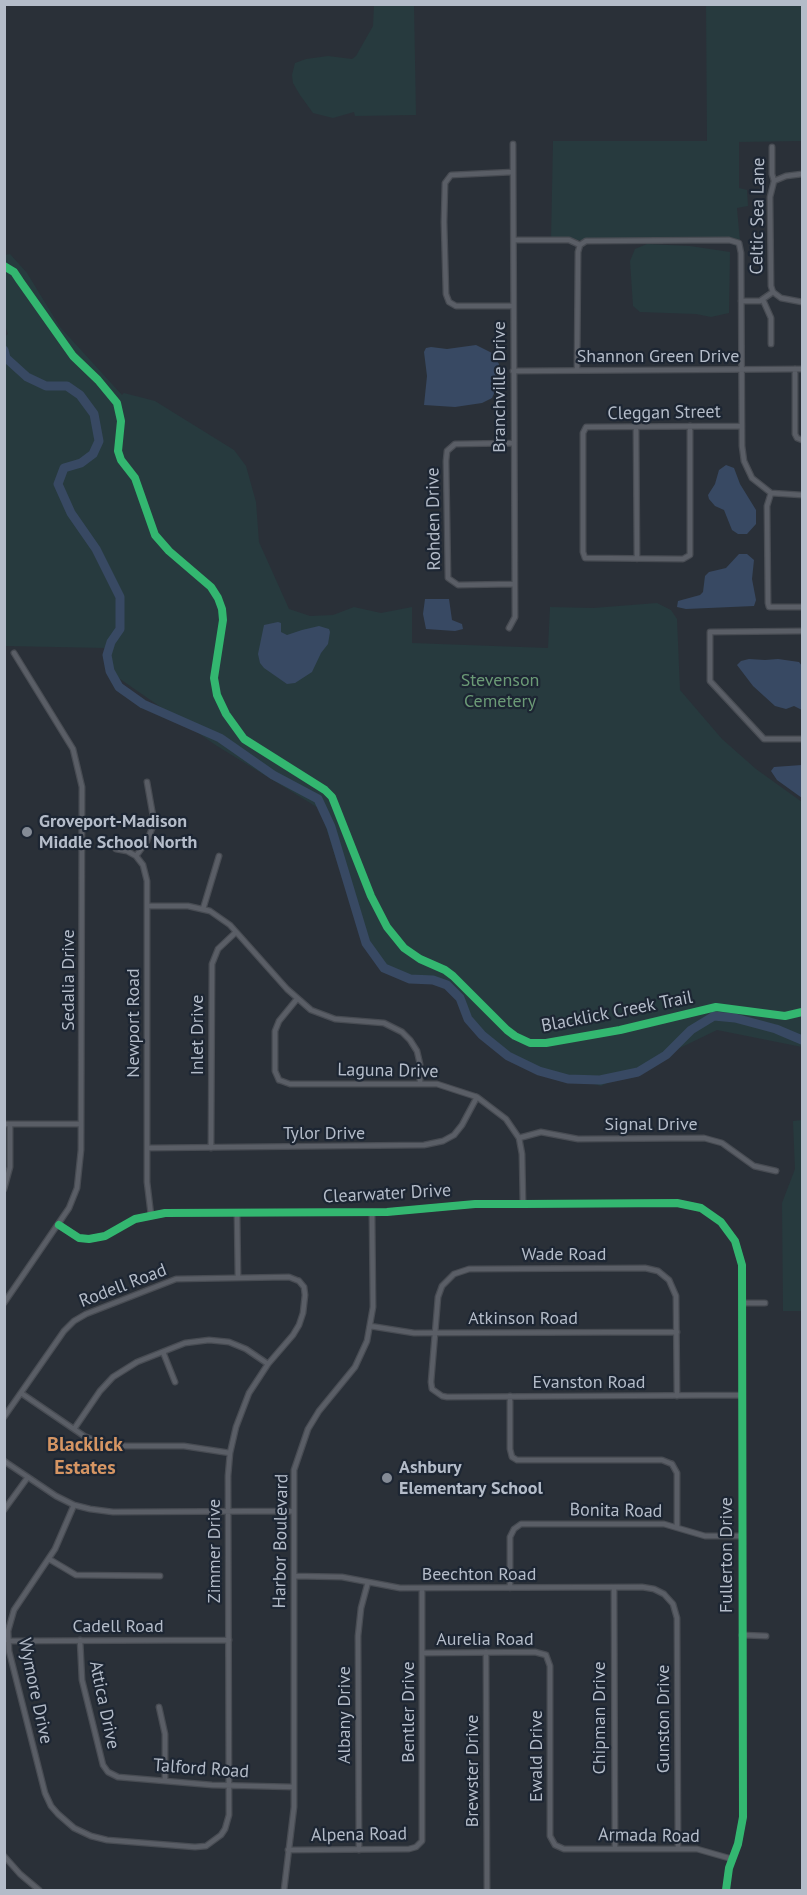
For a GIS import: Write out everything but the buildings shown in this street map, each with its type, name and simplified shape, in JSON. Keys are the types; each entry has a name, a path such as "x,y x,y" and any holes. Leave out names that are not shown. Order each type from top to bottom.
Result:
{"street":[{"name":"Branchville Drive","path":"509,628 515,617 513,144"},
{"name":"Celtic Sea Lane","path":"772,147 774,181 770,197 772,289"},
{"path":"513,172 457,173 447,178 444,222 446,297 451,304 456,306 513,306"},
{"path":"774,181 786,176 802,174"},
{"path":"514,240 569,240 580,245"},
{"path":"578,370 578,252 580,245 586,241 729,240 739,243 741,253 742,446 746,467 755,482 771,493 802,495"},
{"path":"741,301 763,300 772,289 784,300 802,302"},
{"path":"763,300 771,318 771,344"},
{"path":"795,369 795,434 802,440"},
{"name":"Shannon Green Drive","path":"513,371 802,369"},
{"path":"636,427 637,559 683,559 690,555 690,426"},
{"name":"Cleggan Street","path":"637,559 587,560 583,556 583,433 586,428 742,426"},
{"name":"Rohden Drive","path":"514,443 458,444 447,451 447,577 458,585 514,584"},
{"path":"771,493 767,506 769,607 802,607"},
{"path":"802,631 710,632 710,681 764,739 802,739"},
{"name":"Sedalia Drive","path":"4,1303 69,1208 77,1188 81,1167 82,787 74,749 54,715 41,700 14,653"},
{"path":"116,849 128,851 136,856 147,841 153,826 153,816 147,782"},
{"name":"Newport Road","path":"136,856 145,870 147,906 147,1148 148,1191 152,1215"},
{"path":"203,909 219,856"},
{"path":"147,906 188,906 203,909 223,919 297,999 311,1010 328,1017 375,1021 402,1032 417,1051 420,1083"},
{"name":"Inlet Drive","path":"211,1148 212,964 218,949 236,932"},
{"path":"274,1085 279,1080 275,1071 275,1031 279,1021 297,999"},
{"name":"Laguna Drive","path":"279,1080 290,1084 420,1083 446,1086 477,1097 506,1119 519,1138"},
{"name":"Tylor Drive","path":"147,1148 424,1145 443,1141 454,1135 477,1097"},
{"path":"4,1189 10,1167 7,1124 81,1124"},
{"name":"Signal Drive","path":"519,1138 530,1133 545,1132 578,1139 704,1138 722,1143 754,1166 776,1171"},
{"path":"519,1138 522,1154 522,1204"},
{"name":"Clearwater Drive","path":"59,1225 79,1238 90,1239 105,1236 135,1219 152,1215 372,1212 475,1204 677,1203 701,1208 721,1222"},
{"name":"Harbor Boulevard","path":"284,1890 294,1807 294,1470 308,1429 319,1411 355,1367 367,1341 373,1295 372,1212"},
{"path":"237,1213 238,1278"},
{"name":"Fullerton Drive","path":"721,1222 732,1235 740,1256 742,1303 743,1817 741,1834 727,1875 726,1890"},
{"name":"Wade Road","path":"435,1333 439,1292 450,1277 459,1271 469,1269 645,1268 662,1274 673,1287 677,1304 677,1332"},
{"path":"299,1281 303,1276"},
{"name":"Rodell Road","path":"4,1417 64,1331 80,1317 176,1279 289,1277 299,1281"},
{"name":"Zimmer Drive","path":"217,1840 228,1822 230,1453 242,1409 254,1386 268,1364 293,1335 301,1319 305,1294 299,1281"},
{"path":"742,1303 765,1303"},
{"name":"Atkinson Road","path":"370,1326 404,1332 435,1333 677,1332"},
{"path":"677,1332 677,1396"},
{"path":"430,1396 435,1393 431,1382 435,1333"},
{"path":"74,1429 100,1391 113,1377 128,1366 163,1352 197,1341 221,1341 246,1349 268,1364"},
{"path":"163,1352 175,1382"},
{"path":"21,1393 90,1439 112,1445 184,1446 230,1453"},
{"name":"Evanston Road","path":"435,1393 447,1397 742,1395"},
{"path":"510,1396 511,1459 662,1460 672,1464 677,1473 677,1526"},
{"path":"672,1464 677,1458"},
{"path":"4,1461 56,1496 74,1505 90,1509 113,1512 293,1511"},
{"path":"4,1510 27,1477"},
{"name":"Wymore Drive","path":"74,1505 63,1533 14,1610 9,1625 8,1641 41,1784 51,1806 65,1820 85,1834 108,1840 195,1847 207,1846 217,1840"},
{"name":"Bonita Road","path":"514,1529 521,1524 652,1523 677,1526 710,1537 742,1536"},
{"path":"508,1524 514,1529 510,1542 510,1588"},
{"path":"48,1559 76,1575 160,1576"},
{"name":"Beechton Road","path":"294,1576 342,1576 391,1588 648,1588 664,1594"},
{"name":"Albany Drive","path":"359,1850 358,1636 359,1617 368,1582"},
{"name":"Chipman Drive","path":"614,1588 615,1848"},
{"name":"Bentler Drive","path":"422,1589 423,1835"},
{"name":"Gunston Drive","path":"664,1594 673,1605 677,1618 678,1848"},
{"path":"742,1635 766,1636"},
{"name":"Attica Drive","path":"80,1640 81,1674 106,1774"},
{"name":"Cadell Road","path":"8,1641 228,1640"},
{"name":"Brewster Drive","path":"486,1652 487,1890"},
{"name":"Aurelia Road","path":"423,1653 535,1652 547,1654"},
{"name":"Ewald Drive","path":"547,1654 550,1666 550,1836 555,1845"},
{"path":"159,1707 165,1734 165,1781"},
{"name":"Talford Road","path":"106,1774 118,1777 229,1786 294,1787"},
{"name":"Alpena Road","path":"288,1850 409,1850 420,1848 423,1835"},
{"path":"549,1850 555,1845"},
{"name":"Armada Road","path":"555,1845 564,1849 678,1848 706,1850 732,1860"},
{"path":"4,1856 39,1890"}],"green space":[{"path":"374,5 414,5 416,115 355,116 354,112 333,118 313,113 293,83 295,63 328,56 352,59 373,26"},
{"path":"706,5 802,5 802,141 739,142 739,188 747,190 748,206 737,208 741,253 732,241 551,240 553,141 707,141"},
{"path":"647,244 690,246 730,252 729,313 711,317 696,314 640,312 633,306 630,261 635,249"},
{"name":"Stevenson Cemetery","path":"10,254 27,273 60,327 122,395 124,393 155,401 234,450 246,466 256,502 259,542 289,609 310,616 333,615 354,607 381,613 412,607 412,643 548,648 550,607 593,608 657,603 671,610 677,619 680,690 722,739 756,769 802,802 802,1047 717,1030 601,1086 526,1065 472,1026 447,985 384,968 360,933 320,809 217,746 107,670 106,648 5,646 4,337 8,334 4,322 5,255"},
{"path":"802,1120 802,1311 783,1311 782,1203 795,1169 793,1121"}],"water":[{"path":"476,345 492,353 499,364 498,385 492,398 482,403 455,407 424,405 427,376 424,352 426,348 447,349"},
{"path":"726,465 734,468 740,484 756,510 756,524 747,534 738,534 732,530 724,510 715,506 709,499 708,495 715,484 719,470"},
{"path":"739,554 747,554 754,560 752,579 756,600 754,606 686,609 677,607 678,601 700,595 703,592 705,576 709,572 726,568"},
{"path":"425,599 449,599 452,620 462,624 463,629 455,631 426,629 423,614"},
{"path":"281,623 281,632 287,635 319,626 329,629 330,632 328,644 312,672 295,683 287,684 260,663 258,654 264,625"},
{"path":"749,659 799,662 802,666 802,710 794,706 786,709 775,706 753,686 737,665"},
{"path":"802,765 802,798 777,780 771,771 774,767"}],"waterway":[{"path":"4,350 6,358 27,377 46,386 67,386 80,395 94,414 99,441 93,454 81,463 64,468 58,484 71,513 96,549 120,597 120,629 111,642 107,655 110,671 119,687 143,704 220,738 273,775 318,799 331,827 366,943 384,968 410,979 433,980 447,985 460,998 468,1019 482,1035 508,1056 539,1071 568,1079 600,1080 638,1072 666,1055 691,1030 714,1016 735,1018 776,1029 802,1040"}],"cycle path":[{"name":"Blacklick Creek Trail","path":"4,266 14,272 73,356 98,380 117,403 121,421 118,451 121,460 135,478 155,535 169,551 211,587 218,598 223,620 214,678 217,695 226,714 244,739 325,790 332,797 371,896 387,927 404,948 453,976 507,1030 530,1043 546,1043 620,1030 716,1007 785,1016 802,1012"},
{"path":"59,1225 79,1238 89,1239 105,1236 135,1219 165,1213 387,1212 475,1204 677,1203 701,1208 721,1222 735,1241 742,1265 743,1817 738,1844 729,1868 726,1890"}],"place":[{"name":"Groveport-Madison Middle School North","path":"27,832"},
{"name":"Ashbury Elementary School","path":"387,1478"}],"district":[{"name":"Blacklick Estates","path":"85,1456"}]}
